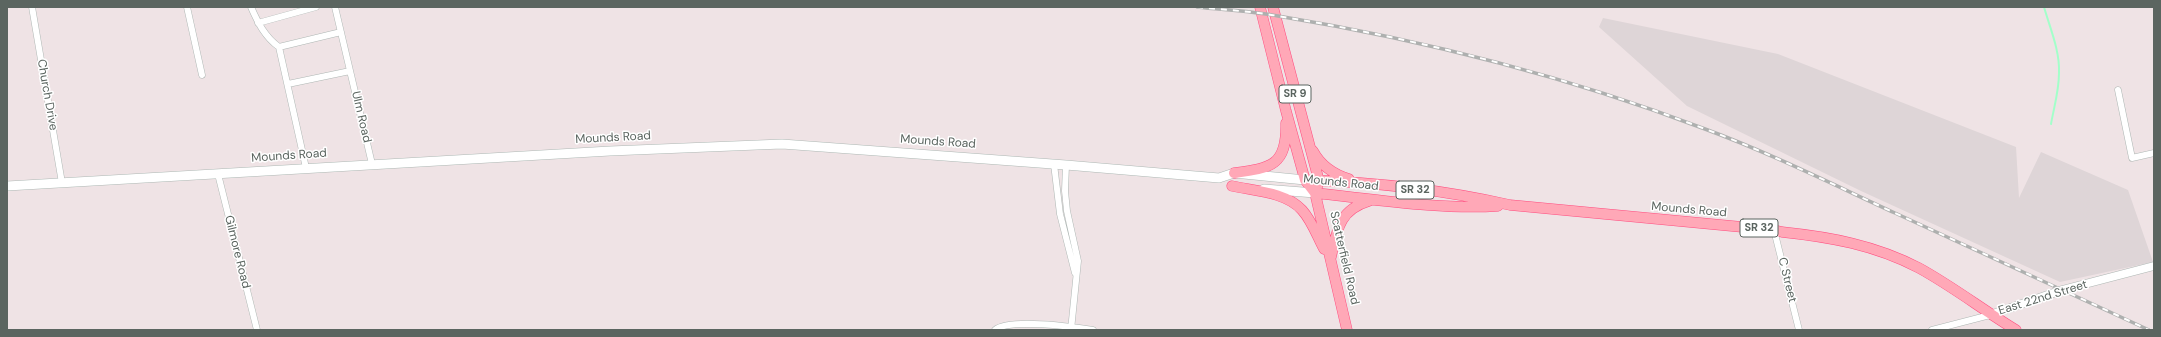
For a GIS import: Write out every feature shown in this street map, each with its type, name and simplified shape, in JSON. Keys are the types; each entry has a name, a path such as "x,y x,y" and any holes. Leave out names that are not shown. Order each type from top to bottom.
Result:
{"main road":[{"name":"Scatterfield Road","path":"1260,7 1305,180 1315,193 1347,330"},
{"name":"SR 9","path":"1273,7 1305,136 1319,181"},
{"path":"1234,173 1264,168 1279,160 1285,145 1286,111"},
{"path":"1305,136 1315,155 1330,171 1340,176 1375,186"},
{"name":"Mounds Road","path":"7,186 372,164 782,144 1219,178 1234,173 1375,186 1480,199 1510,205 1774,230 1832,238 1882,252 1919,269 1990,314"},
{"name":"Mounds Road","path":"1219,178 1232,186 1479,207 1510,205"},
{"path":"1315,193 1319,181"},
{"path":"1232,186 1284,197 1296,204 1305,214 1330,259"},
{"name":"SR 32","path":"1330,259 1336,235 1345,215 1356,205 1374,199"},
{"name":"SR 32","path":"1990,314 2016,330"}],"street":[{"name":"Church Drive","path":"32,7 62,183"},
{"path":"187,7 202,75"},
{"path":"251,7 258,22 270,40 279,47 306,168"},
{"path":"258,22 316,7"},
{"name":"Ulm Road","path":"335,7 372,164"},
{"path":"279,47 341,32"},
{"path":"288,84 350,71"},
{"path":"2118,90 2132,158 2154,152"},
{"path":"1054,164 1060,214 1076,277"},
{"path":"1066,165 1065,191 1067,211 1078,261 1070,329"},
{"name":"Gilmore Road","path":"218,174 257,330"},
{"name":"C Street","path":"1774,230 1799,330"},
{"name":"East 22nd Street","path":"1932,330 1990,314 2013,305 2062,290 2154,266"},
{"path":"995,330 1007,324 1094,330"}],"shaded area":[{"path":"1603,18 1778,54 2016,147 2019,198 2041,152 2128,190 2153,262 2060,282 1861,191 1687,106 1599,27"}],"waterway":[{"path":"2044,7 2054,40 2059,65 2059,80 2051,124"}],"railway":[{"path":"1197,7 1278,16 1387,36 1441,48 1547,76 1600,92 1729,138 1777,158 2149,330"}]}
